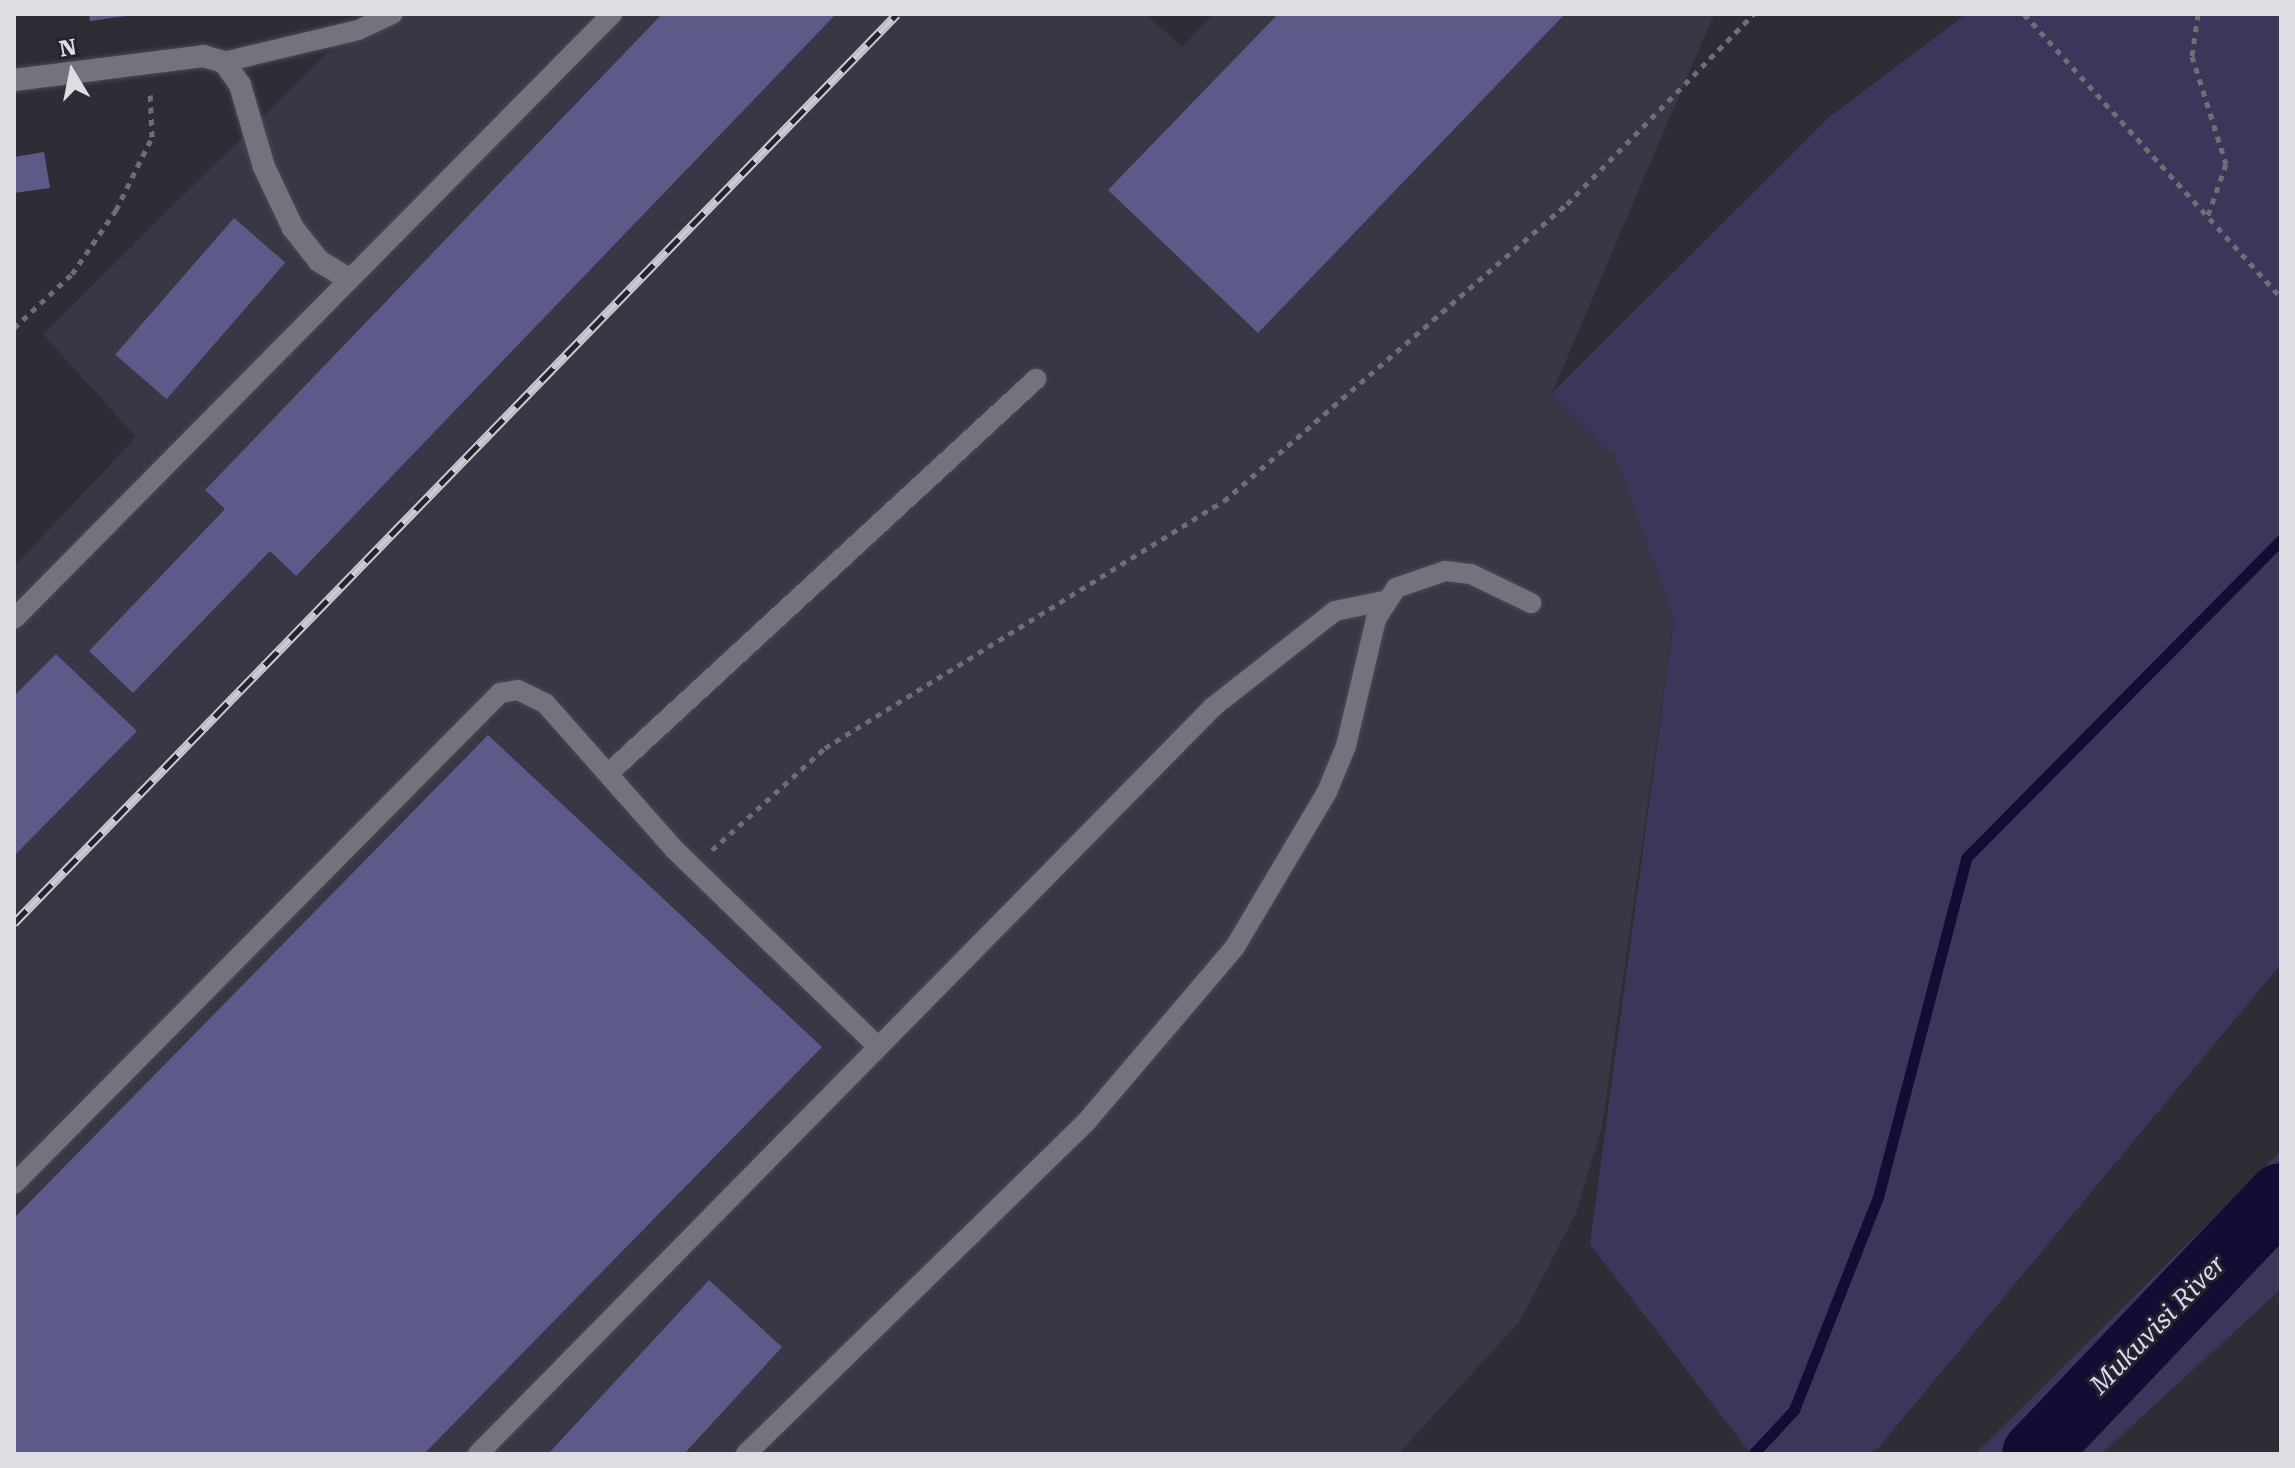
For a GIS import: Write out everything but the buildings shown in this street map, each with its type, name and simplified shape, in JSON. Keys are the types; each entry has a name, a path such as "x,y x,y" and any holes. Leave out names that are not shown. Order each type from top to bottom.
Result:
{"street":[{"path":"14,80 203,56 224,62 240,85 264,167 298,237 347,278"}],"lane":[{"path":"224,62 358,30 392,14"},
{"path":"14,619 347,278 612,14"},
{"path":"610,772 1036,379"},
{"path":"746,1454 1087,1121 1235,947 1327,792 1384,601 1396,588 1445,571 1471,574 1531,603"},
{"path":"478,1454 876,1045 1213,707 1292,639 1335,611 1384,601"},
{"path":"14,1184 500,693 518,690 545,703 693,867 876,1045"}],"path":[{"path":"693,867 825,748 1224,501 1567,204 1754,14"},
{"path":"2024,14 2281,297"},
{"path":"2198,14 2192,56 2226,164 2207,218"},
{"path":"14,328 72,274 122,198 152,137 149,61"}],"shaded area":[{"path":"367,14 1145,14 1182,47 1214,14 1714,14 1552,393 1615,455 1674,619 1602,1127 1575,1215 1520,1321 1398,1454 14,1454 14,567 136,437 43,334"},
{"path":"1966,14 2281,14 2281,964 1879,1447 1869,1454 1751,1454 1590,1244 1674,619 1615,455 1552,393 1828,118"},
{"path":"2281,1151 2281,1289 2101,1454 1975,1454"}],"waterway":[{"path":"1753,1454 1794,1410 1878,1197 1966,858 2281,540"},
{"name":"Mukuvisi River","path":"2035,1454 2281,1196"}],"railway":[{"path":"14,923 897,14"}]}
